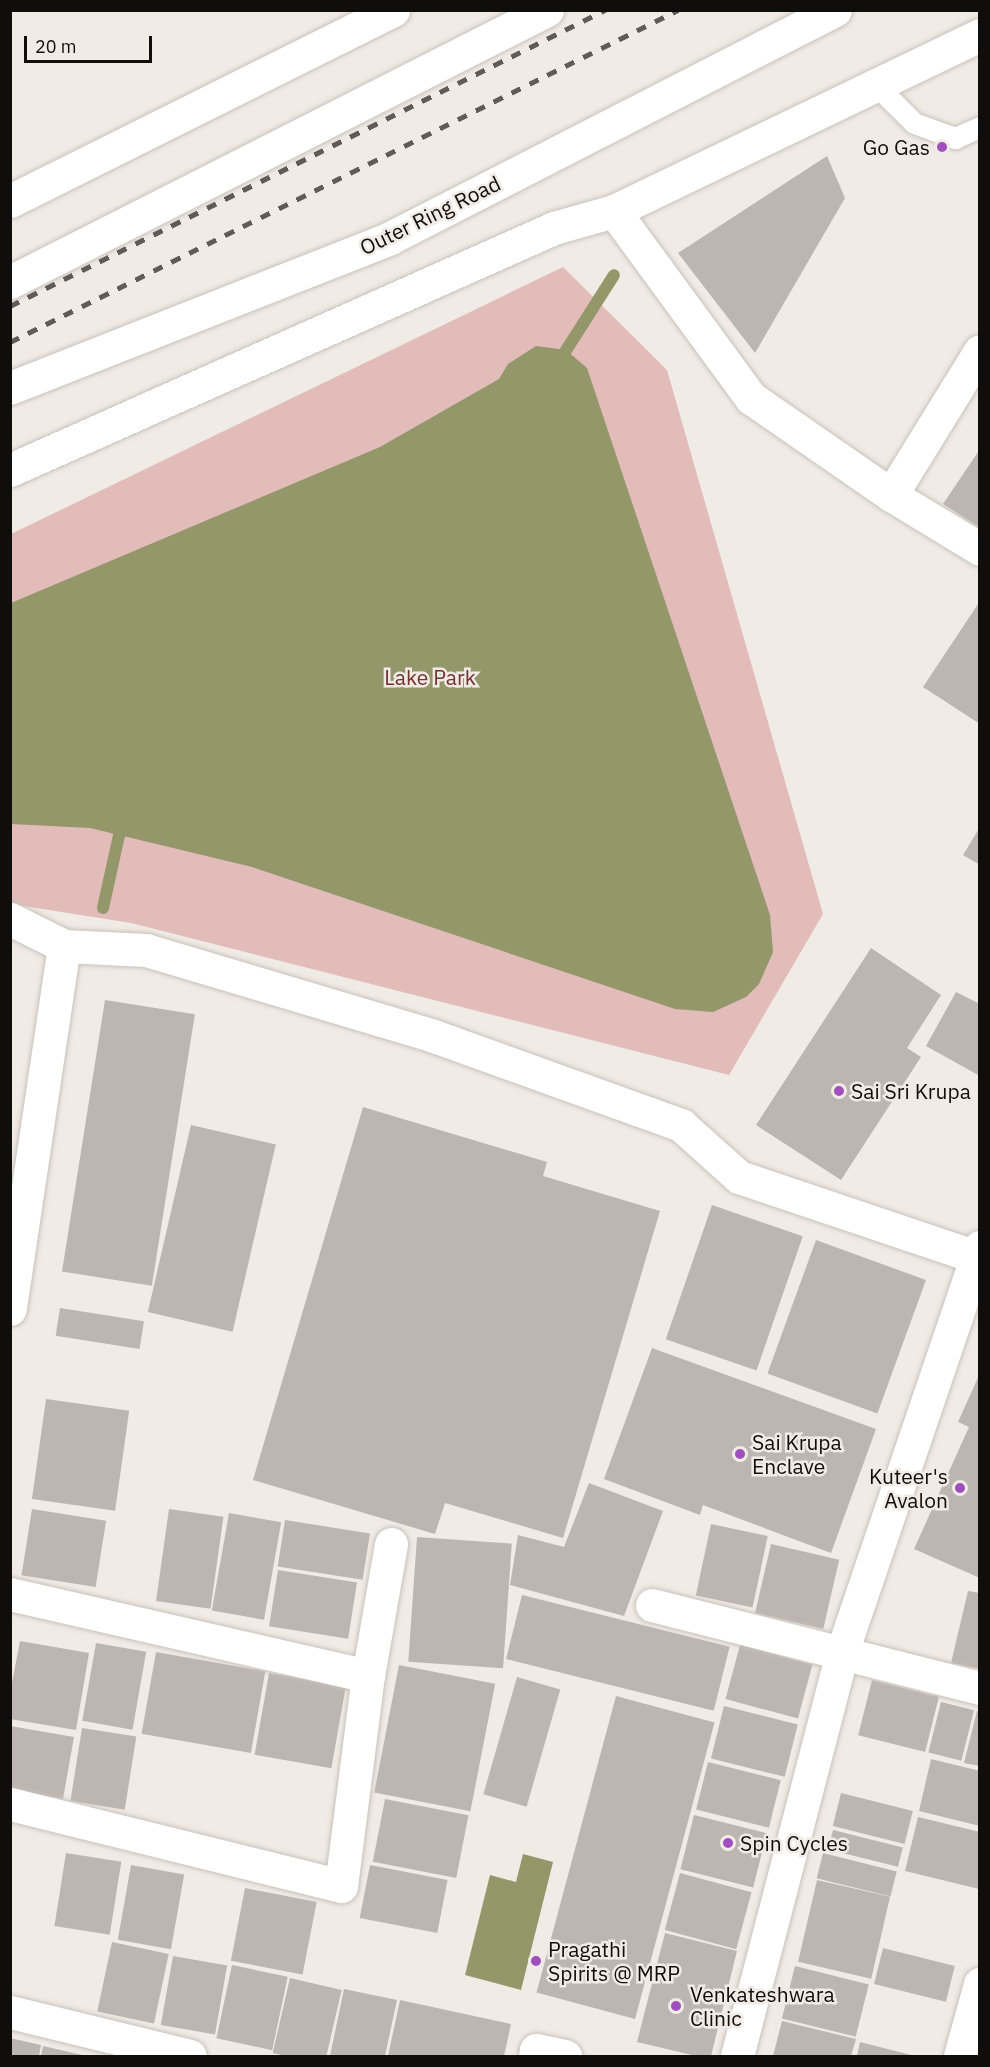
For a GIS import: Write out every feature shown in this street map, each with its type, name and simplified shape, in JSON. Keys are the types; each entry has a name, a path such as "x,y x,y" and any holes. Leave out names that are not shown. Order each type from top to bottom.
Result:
{"main road":[{"path":"10,201 393,10"},
{"path":"10,282 547,10"},
{"name":"Outer Ring Road","path":"10,387 390,238 835,10"},
{"path":"10,470 554,228 614,211 980,35"},
{"path":"614,211 751,398 891,495 980,549"},
{"path":"891,495 980,351"},
{"path":"10,919 64,946 146,950 434,1036 663,1116 681,1125 739,1177 978,1254 842,1652 737,2056"},
{"path":"10,1309 14,1263 64,946"},
{"path":"10,1804 341,1886 368,1676 391,1544"},
{"path":"10,1594 368,1676"},
{"path":"652,1605 980,1688"},
{"path":"960,2056 980,1984"},
{"path":"10,2012 190,2056"},
{"path":"535,2056 536,2050 565,2056"}],"lane":[{"path":"876,85 914,123 955,138 980,127"}],"green space":[{"name":"Lake Park","path":"563,267 667,370 823,914 729,1075 131,923 11,904 11,534"}],"shaded area":[{"name":"Lake Park","path":"536,346 566,350 587,368 770,915 773,952 759,984 746,997 713,1012 675,1009 252,867 90,828 11,824 11,603 380,447 499,379 508,364"},
{"path":"523,1854 553,1862 521,1990 465,1975 490,1875 516,1882"}],"building":[{"path":"827,156 845,198 755,353 678,253"},
{"path":"980,449 980,528 943,504"},
{"path":"980,601 980,724 923,687"},
{"path":"980,827 980,865 963,855"},
{"name":"Sai Sri Krupa","path":"871,948 941,995 907,1048 921,1057 841,1180 756,1125"},
{"path":"956,992 980,1004 980,1076 926,1046"},
{"path":"105,1000 195,1014 152,1286 62,1272"},
{"path":"363,1107 547,1162 543,1176 660,1211 563,1538 445,1503 435,1534 253,1480"},
{"path":"191,1125 276,1145 233,1332 148,1312"},
{"path":"712,1205 803,1236 757,1371 666,1339"},
{"path":"816,1240 926,1280 877,1413 767,1373"},
{"path":"60,1308 144,1321 140,1349 56,1336"},
{"name":"Sai Krupa Enclave","path":"652,1348 876,1429 831,1553 703,1505 700,1515 604,1479"},
{"name":"Kuteer's Avalon","path":"980,1373 980,1578 914,1549 969,1427 958,1422"},
{"path":"46,1399 129,1411 115,1511 32,1499"},
{"path":"589,1483 663,1511 624,1616 510,1585 518,1535 564,1547"},
{"path":"32,1509 106,1521 96,1587 22,1575"},
{"path":"169,1509 223,1517 211,1609 156,1601"},
{"path":"229,1513 281,1522 264,1620 212,1610"},
{"path":"285,1520 370,1533 363,1580 278,1566"},
{"path":"711,1524 768,1536 753,1607 696,1595"},
{"path":"417,1537 512,1544 503,1668 408,1662"},
{"path":"771,1544 839,1560 823,1629 755,1613"},
{"path":"278,1570 357,1583 348,1639 269,1626"},
{"path":"968,1591 980,1593 980,1669 951,1663"},
{"path":"522,1595 730,1647 714,1711 506,1659"},
{"path":"20,1641 89,1653 76,1730 10,1719 10,1693"},
{"path":"96,1643 146,1652 133,1730 82,1721"},
{"path":"740,1645 812,1664 798,1719 726,1699"},
{"path":"156,1652 265,1671 251,1753 142,1734"},
{"path":"399,1665 495,1684 470,1811 374,1793"},
{"path":"269,1673 346,1687 331,1768 255,1755"},
{"path":"517,1677 560,1689 527,1807 483,1794"},
{"path":"872,1680 939,1697 925,1752 858,1735"},
{"path":"616,1696 715,1722 635,2019 537,1993"},
{"path":"941,1702 974,1710 961,1761 928,1752"},
{"path":"724,1706 798,1724 785,1777 711,1758"},
{"path":"977,1711 980,1711 980,1766 964,1763"},
{"path":"10,1726 74,1737 63,1799 10,1789"},
{"path":"82,1728 136,1737 125,1810 70,1801"},
{"path":"931,1759 980,1771 980,1826 919,1811"},
{"path":"708,1762 781,1780 769,1828 696,1810"},
{"path":"841,1793 913,1811 905,1844 833,1826"},
{"path":"385,1799 468,1815 456,1878 373,1862"},
{"path":"694,1815 767,1833 753,1887 680,1869"},
{"path":"918,1817 980,1832 979,1889 905,1871"},
{"path":"833,1830 903,1847 898,1867 828,1849"},
{"path":"66,1853 121,1862 110,1935 54,1926"},
{"path":"823,1853 897,1871 890,1897 817,1878"},
{"path":"131,1865 184,1874 171,1949 118,1940"},
{"path":"370,1865 448,1880 437,1933 360,1918"},
{"path":"680,1873 751,1892 736,1949 665,1930"},
{"path":"817,1880 890,1897 871,1979 798,1962"},
{"path":"245,1888 317,1902 303,1975 231,1961"},
{"path":"665,1933 737,1951 711,2056 696,2056 637,2042"},
{"path":"112,1942 169,1954 154,2024 97,2011"},
{"path":"883,1948 955,1966 946,2002 874,1984"},
{"path":"173,1956 227,1966 215,2034 161,2025"},
{"path":"232,1965 288,1977 272,2050 216,2038"},
{"path":"795,1966 869,1984 856,2037 782,2018"},
{"path":"290,1978 342,1990 326,2056 286,2056 273,2053"},
{"path":"344,1989 397,2000 385,2056 330,2056"},
{"path":"400,2000 511,2024 504,2056 388,2056"},
{"path":"782,2021 856,2039 851,2056 773,2056"},
{"path":"10,2038 41,2045 39,2056 10,2056"},
{"path":"860,2042 915,2056 857,2056"},
{"path":"43,2046 87,2056 41,2056"}],"waterway":[{"path":"558,363 614,275"},
{"path":"103,908 119,835 130,823"}],"railway":[{"path":"10,306 605,10"},
{"path":"10,342 678,10"}],"place":[{"name":"Go Gas","path":"942,147"},
{"name":"Sai Sri Krupa","path":"839,1091"},
{"name":"Sai Krupa Enclave","path":"740,1454"},
{"name":"Kuteer's Avalon","path":"960,1488"},
{"name":"Spin Cycles","path":"728,1843"},
{"name":"Pragathi Spirits @ MRP","path":"536,1961"},
{"name":"Venkateshwara Clinic","path":"676,2006"}]}
